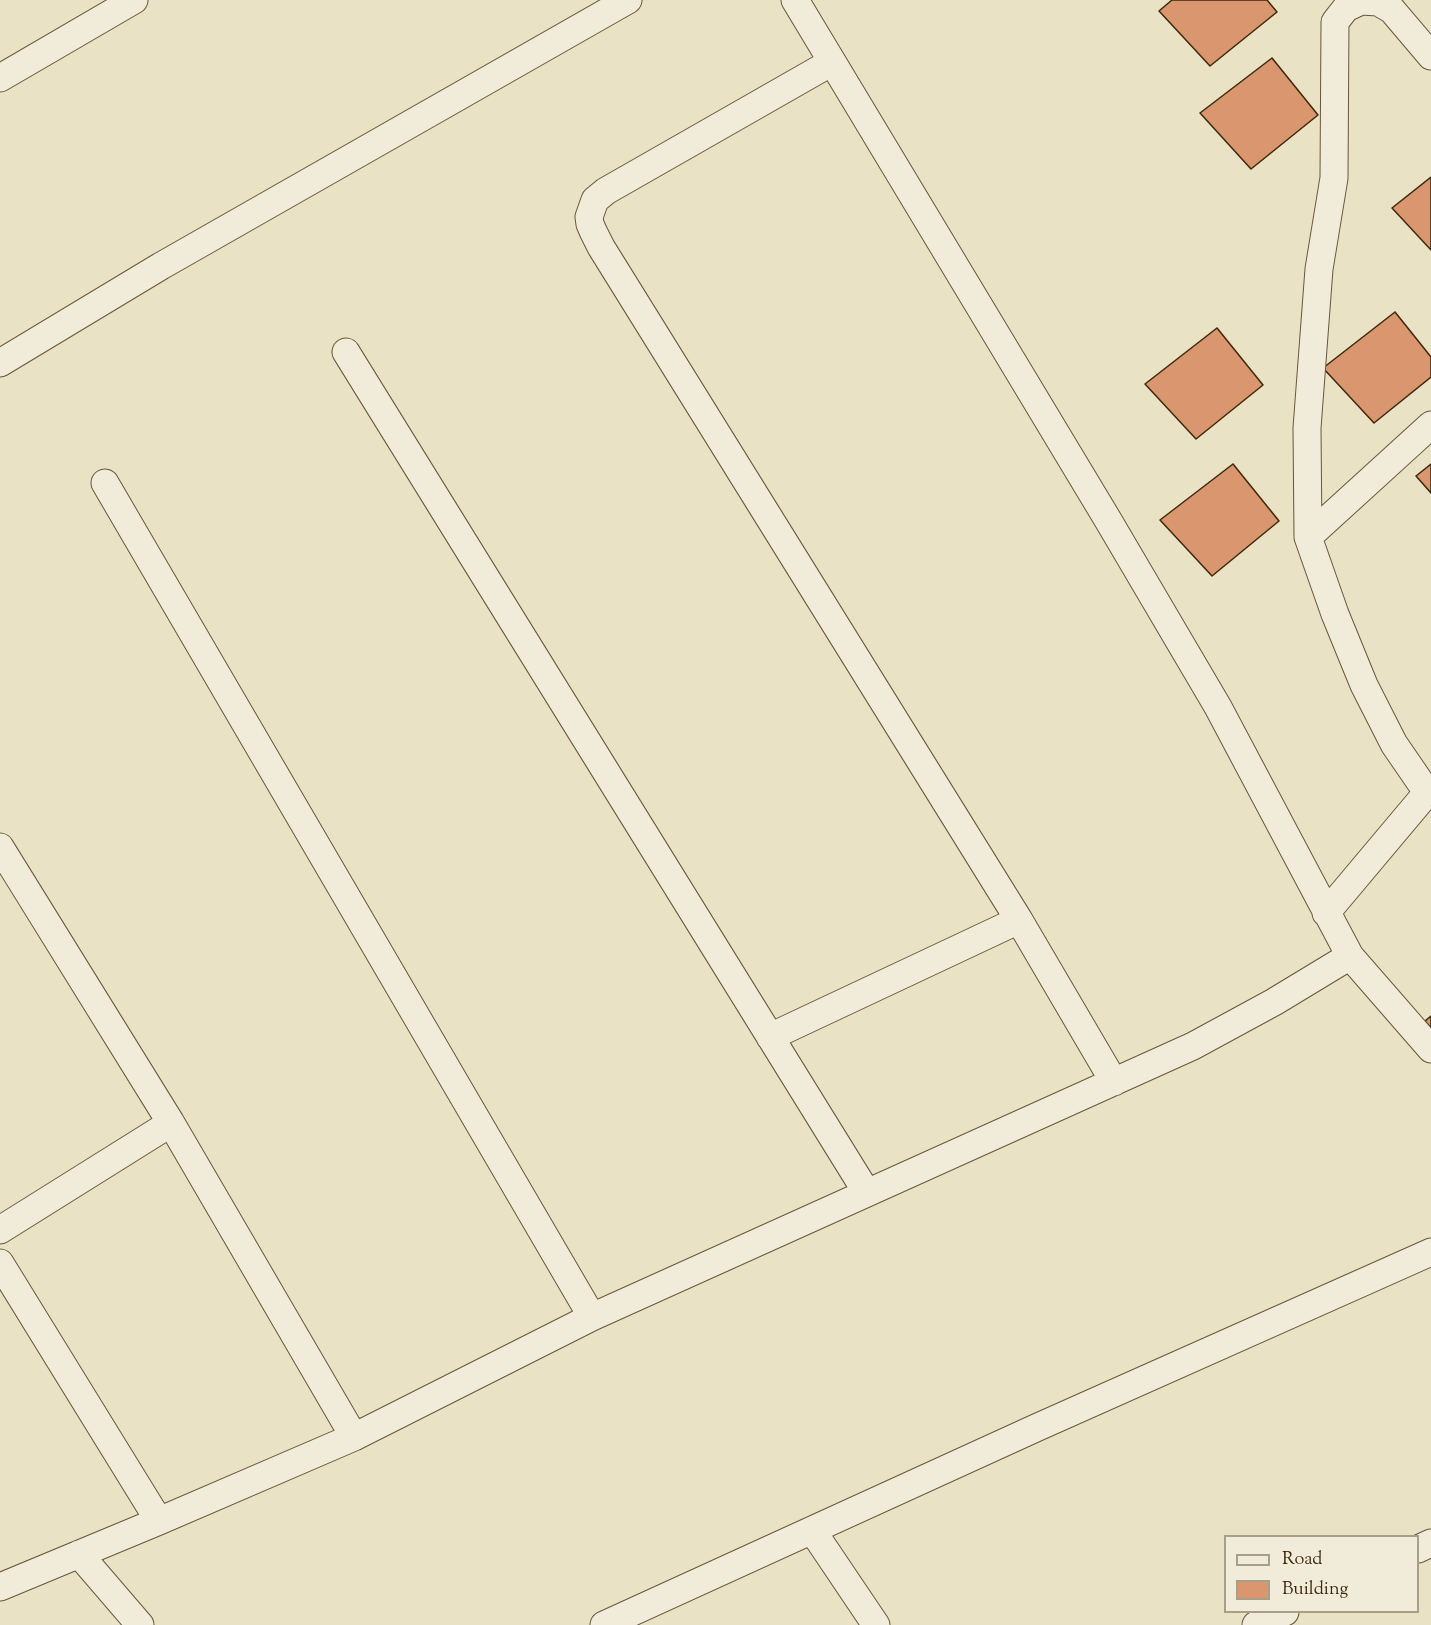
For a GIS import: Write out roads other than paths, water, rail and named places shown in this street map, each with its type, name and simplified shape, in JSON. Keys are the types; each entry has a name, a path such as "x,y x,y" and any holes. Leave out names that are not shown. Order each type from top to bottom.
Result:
{"street":[{"path":"0,78 134,0"},
{"path":"0,363 160,266 628,0"},
{"path":"795,0 1218,707 1350,956 1431,1049"},
{"path":"1326,913 1429,790 1394,744 1364,685 1335,614 1308,537 1307,428 1319,269 1334,178 1335,22 1346,8 1361,1 1378,2 1392,10 1431,56"},
{"path":"832,62 606,191 594,200 589,217 590,224 601,247 1019,920 1114,1082"},
{"path":"346,352 867,1193"},
{"path":"1308,537 1431,425"},
{"path":"105,483 592,1317"},
{"path":"0,847 171,1123 354,1437"},
{"path":"770,1037 1019,920"},
{"path":"0,1587 354,1437 592,1317 1193,1046 1274,1002 1350,956"},
{"path":"0,1230 171,1123"},
{"path":"604,1625 1038,1427 1431,1252"},
{"path":"0,1263 159,1521"},
{"path":"812,1530 876,1625"},
{"path":"79,1554 140,1625"},
{"path":"1256,1625 1281,1613"}]}
